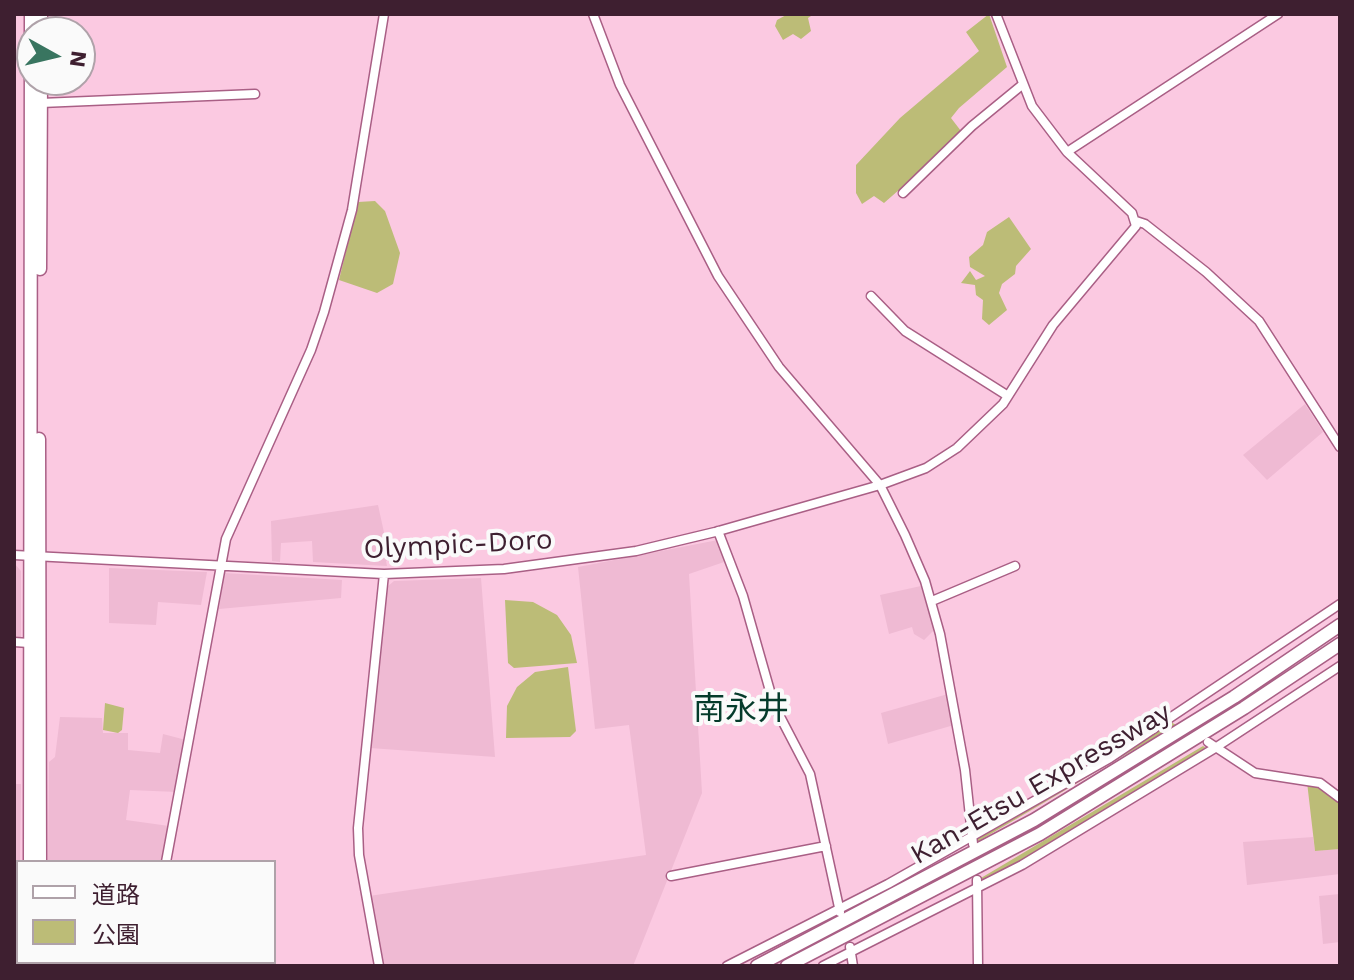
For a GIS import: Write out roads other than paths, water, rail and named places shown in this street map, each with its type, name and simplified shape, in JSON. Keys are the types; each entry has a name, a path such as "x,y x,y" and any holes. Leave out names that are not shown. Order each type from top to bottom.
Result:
{"highway":[{"path":"31,14 40,860"},
{"path":"30,860 29,643 35,556 41,96"},
{"name":"Kan-Etsu Expressway","path":"757,966 1034,820 1222,706 1340,625"},
{"name":"Kan-Etsu Expressway","path":"787,966 1040,834 1244,708 1340,644"}],"street":[{"path":"166,860 226,539 311,350 340,259 352,210 384,14"},
{"path":"593,14 620,85 718,276 779,367 880,485 916,559 932,601 959,731 972,840"},
{"path":"996,14 1022,85 1038,114 1067,152 1132,213 1136,221 1145,224 1206,272 1259,321 1340,447"},
{"path":"1067,152 1278,14"},
{"path":"903,193 972,126 1022,85"},
{"path":"41,103 255,94"},
{"name":"Olympic-Doro","path":"14,555 384,574 476,571 573,561 718,531 880,485 942,459 974,434 1008,396 1043,338 1134,231 1136,221"},
{"path":"871,296 905,331 1008,396"},
{"path":"718,531 743,596 774,705 810,774 840,910"},
{"path":"932,601 1015,566"},
{"path":"379,966 360,864 358,828 384,574"},
{"path":"727,966 972,840 1176,718 1340,604"},
{"path":"14,642 29,643"},
{"path":"823,966 978,884 1022,865 1340,666"},
{"path":"1212,745 1255,773 1320,783 1340,798"},
{"path":"671,876 826,846"},
{"path":"978,884 978,966"},
{"path":"851,950 853,966"}],"district":[{"name":"南永井","path":"741,710"}]}
